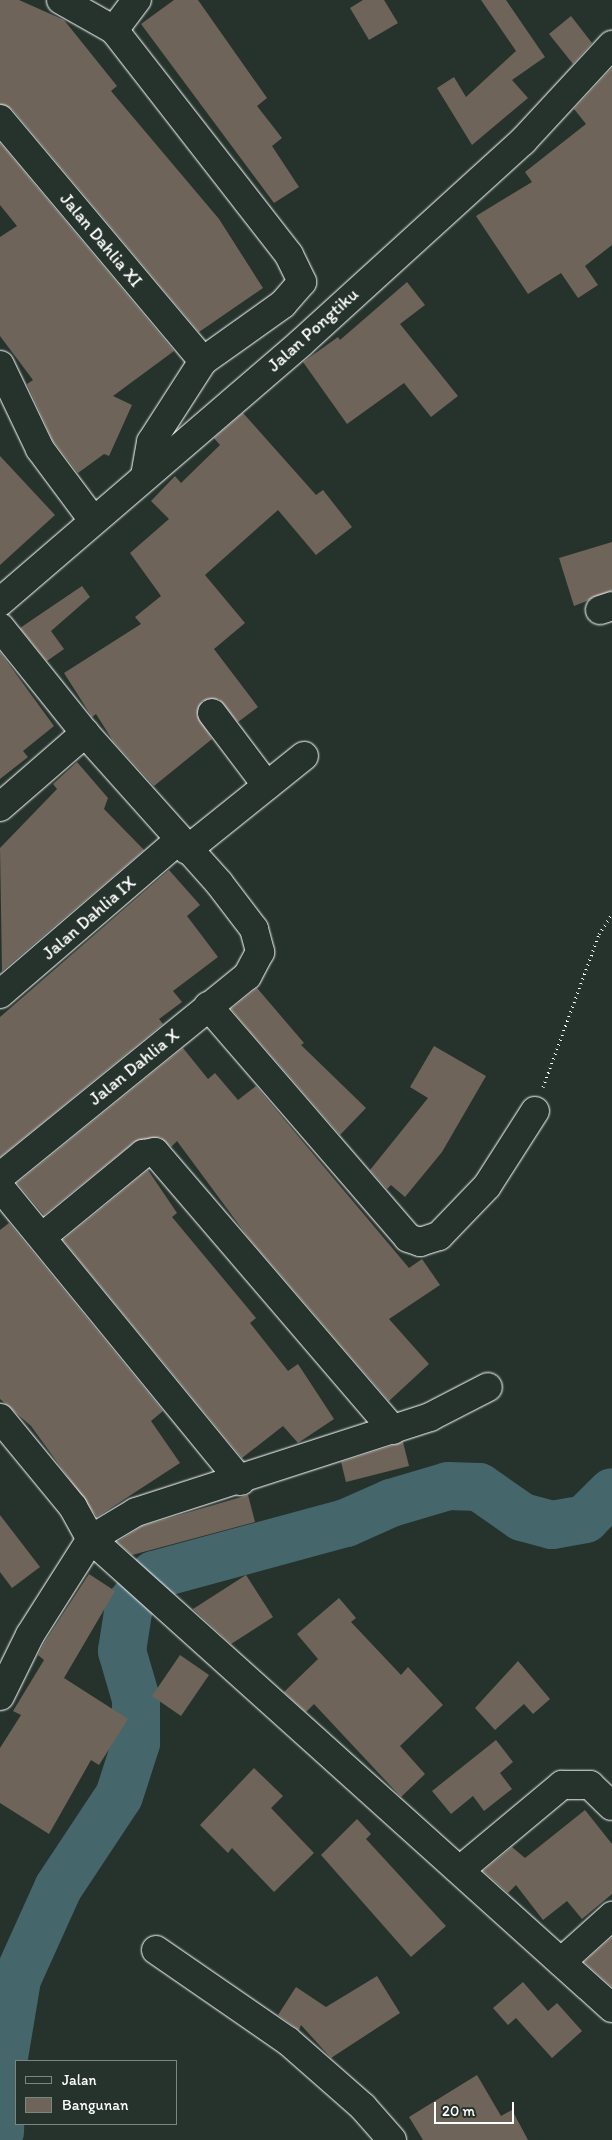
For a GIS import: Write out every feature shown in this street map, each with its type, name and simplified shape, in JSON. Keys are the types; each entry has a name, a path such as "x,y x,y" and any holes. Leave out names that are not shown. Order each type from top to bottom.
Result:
{"street":[{"path":"61,0 114,30 289,254 302,282 283,304 203,361 151,442 145,475"},
{"path":"114,30 138,0"},
{"name":"Jalan Pongtiku","path":"0,602 145,475 301,343 523,141 612,45"},
{"name":"Jalan Dahlia XI","path":"0,119 203,361"},
{"path":"0,365 40,449 93,520"},
{"path":"0,627 85,733 183,846"},
{"path":"212,713 268,786"},
{"path":"0,807 85,733"},
{"name":"Jalan Dahlia IX","path":"0,994 183,846 268,786 304,756"},
{"name":"Jalan Dahlia X","path":"0,1177 247,976 260,952 254,929 183,846"},
{"path":"208,1006 408,1238 420,1242 439,1236 487,1186 535,1111"},
{"path":"42,1237 143,1154 156,1152 393,1430"},
{"path":"0,1187 241,1481"},
{"path":"0,1696 30,1635 91,1539 136,1512 241,1481 393,1430 488,1387"},
{"path":"0,1418 73,1507 91,1539 136,1576 175,1616 612,2008"},
{"path":"460,1870 562,1785 590,1785 612,1806"},
{"path":"561,1962 612,1916"},
{"path":"156,1950 288,2041 363,2107 392,2140"}],"path":[{"path":"535,1111 599,934 612,914"}],"building":[{"path":"0,0 19,0 64,20 117,86 111,91 219,219 263,288 199,332 12,109 0,104"},
{"path":"174,0 198,0 267,98 257,106 282,138 272,146 299,187 274,203 141,24"},
{"path":"363,0 384,0 398,23 369,40 350,8"},
{"path":"481,0 506,0 545,57 512,80 528,98 472,145 437,88 454,77 466,97 516,51"},
{"path":"571,16 592,43 573,64 549,34"},
{"path":"612,68 612,245 585,266 598,285 578,298 561,273 528,294 476,216 532,182 525,172 586,124 574,109"},
{"path":"0,143 174,351 113,396 132,405 109,456 104,454 78,473 53,441 27,384 33,380 0,336 0,237 17,226 0,205"},
{"path":"407,282 425,305 400,324 458,396 431,417 404,383 347,424 303,362 338,337 340,340"},
{"path":"243,413 316,495 323,490 352,527 316,555 278,510 205,575 245,623 214,649 258,707 238,722 219,699 202,701 197,715 212,739 154,786 113,741 96,714 92,717 64,673 141,624 135,617 161,596 130,553 169,519 151,501 175,476 181,483 220,445 214,438"},
{"path":"0,456 55,515 0,565"},
{"path":"612,542 612,591 574,606 559,558"},
{"path":"82,586 90,597 51,631 64,649 47,661 20,628"},
{"path":"0,652 54,726 23,751 28,757 0,779"},
{"path":"77,762 108,798 104,809 144,850 2,971 0,848 57,789 53,784"},
{"path":"169,870 200,905 187,916 218,957 173,991 182,1002 159,1019 163,1024 0,1157 0,1017"},
{"path":"257,988 304,1043 301,1045 366,1108 340,1135 231,1009"},
{"path":"434,1046 486,1076 442,1152 405,1197 391,1185 387,1189 370,1170 428,1098 410,1087"},
{"path":"183,1048 208,1079 215,1073 238,1100 256,1086 409,1268 422,1259 440,1285 389,1319 429,1364 389,1401 248,1237 177,1141 171,1147 160,1137 134,1142 44,1215 17,1183"},
{"path":"148,1170 177,1213 172,1217 256,1318 250,1323 288,1371 298,1364 334,1419 298,1443 283,1426 242,1458 63,1240"},
{"path":"9,1223 163,1411 151,1421 180,1463 97,1517 31,1426 0,1399 0,1230"},
{"path":"403,1442 409,1466 346,1482 341,1462"},
{"path":"248,1495 255,1522 132,1555 117,1542 142,1526"},
{"path":"0,1515 40,1567 12,1588 0,1572"},
{"path":"89,1574 115,1591 64,1678 128,1719 99,1765 91,1760 49,1834 0,1803 0,1748 21,1715 13,1711 44,1660 38,1655 44,1643"},
{"path":"246,1575 273,1617 231,1644 193,1609"},
{"path":"339,1598 356,1618 351,1622 401,1675 408,1667 443,1705 400,1746 425,1774 401,1797 314,1704 306,1712 284,1692 318,1659 297,1634"},
{"path":"180,1655 209,1675 181,1716 152,1696"},
{"path":"518,1661 550,1699 533,1714 524,1704 495,1730 475,1708"},
{"path":"496,1740 513,1762 500,1773 512,1789 484,1811 473,1796 451,1814 432,1791"},
{"path":"254,1768 283,1796 271,1808 314,1853 274,1892 232,1848 228,1853 200,1825"},
{"path":"585,1810 612,1844 612,1894 582,1919 567,1901 543,1920 516,1885 508,1893 483,1871 512,1847 525,1858"},
{"path":"357,1819 371,1834 366,1839 446,1926 411,1957 321,1855"},
{"path":"612,1937 612,1987 584,1962"},
{"path":"377,1976 400,2013 331,2058 301,2025 299,2030 278,2015 296,1987 326,2007"},
{"path":"523,1982 548,2011 557,2003 582,2031 552,2058 516,2018 508,2025 493,2008"},
{"path":"477,2075 501,2116 512,2110 528,2140 423,2140 409,2117"}],"waterway":[{"path":"0,2132 2,2069 17,1979 58,1888 119,1796 136,1743 136,1699 122,1651 129,1606 154,1575 346,1523 391,1503 448,1486 479,1487 522,1517 552,1525 585,1519 612,1492"}]}
